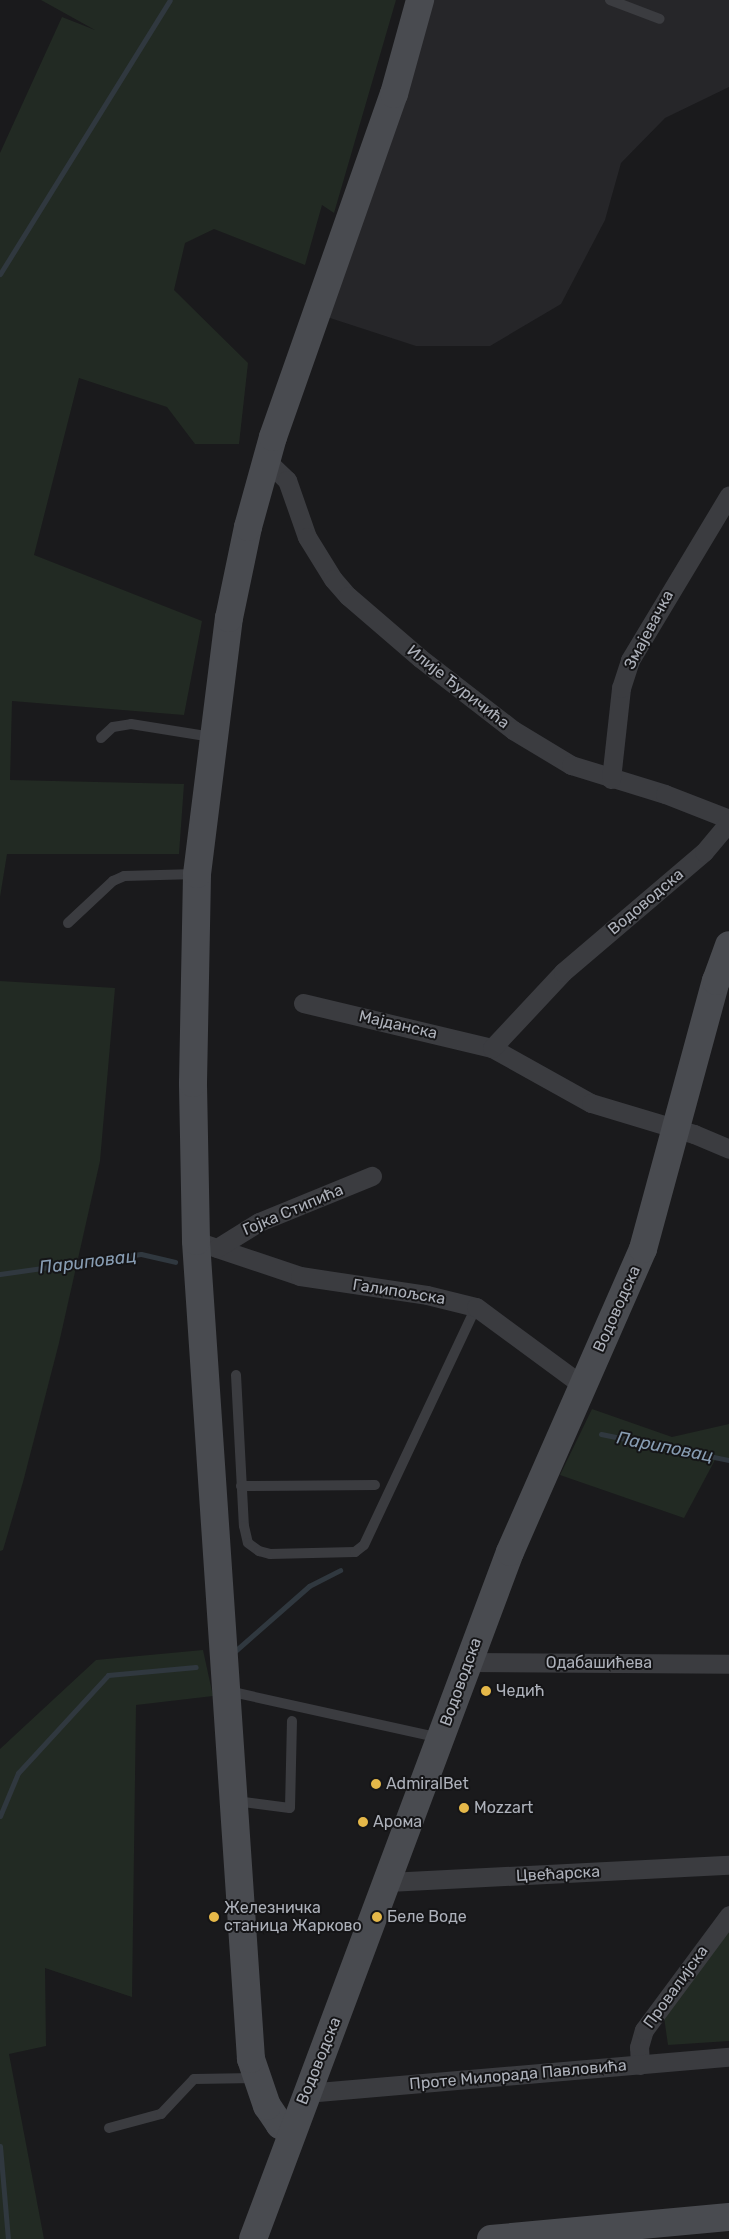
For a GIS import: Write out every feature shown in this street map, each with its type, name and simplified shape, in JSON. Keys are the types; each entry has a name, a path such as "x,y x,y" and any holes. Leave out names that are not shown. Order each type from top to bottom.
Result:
{"main road":[{"path":"291,2131 274,2118 254,2068 228,1691 206,1244 193,1082 197,874 212,737 229,618 266,460 394,94 420,0"},
{"name":"Водоводска","path":"253,2239 291,2131 388,1882 534,1493 643,1249 677,1130 716,981 729,945"},
{"path":"491,2239 642,2232 729,2217"}],"street":[{"name":"Илије Ђуричића","path":"266,460 287,480 307,537 348,596 420,658 513,730 571,765 665,794 729,821"},
{"name":"Змајевачка","path":"612,779 621,688 630,660 729,495"},
{"name":"Водоводска","path":"492,1048 564,972 704,852 729,821"},
{"name":"Мајданска","path":"303,1004 492,1048"},
{"path":"492,1048 591,1103 677,1130 729,1149"},
{"name":"Гојка Стипића","path":"206,1244 372,1176"},
{"name":"Галипољска","path":"206,1244 300,1276 427,1296 476,1308 583,1386"},
{"name":"Одабашићева","path":"469,1662 729,1664"},
{"name":"Цвећарска","path":"388,1882 729,1865"},
{"name":"Провалијска","path":"640,2065 639,2047 644,2030 729,1915"},
{"name":"Проте Милорада Павловића","path":"306,2093 729,2057"}],"lane":[{"path":"610,0 660,19"},
{"path":"100,738 112,727 131,724 212,737"},
{"path":"68,923 112,881 124,876 197,874"},
{"path":"236,1375 242,1486 248,1543 259,1551 336,1554 361,1549 476,1308"},
{"path":"242,1486 375,1485"},
{"path":"228,1691 441,1738"},
{"path":"236,1801 290,1808 292,1721"},
{"path":"110,2128 161,2114 194,2079 254,2068"}],"shaded area":[{"path":"41,0 396,0 334,213 322,205 305,265 214,229 185,243 174,290 248,363 239,444 195,444 167,407 79,378 34,555 202,621 184,715 12,701 10,780 184,784 179,854 7,854 0,897 0,153 62,17 95,30"},
{"path":"427,0 729,0 729,87 665,118 621,163 605,220 561,304 490,346 416,346 327,317"},
{"path":"0,981 115,988 100,1161 59,1343 23,1482 3,1550 0,1551"},
{"path":"592,1409 672,1437 729,1424 729,1458 716,1458 684,1518 560,1475"},
{"path":"203,1650 213,1696 136,1705 132,1997 45,1968 46,2046 9,2054 44,2239 0,2239 0,1749 96,1660"},
{"path":"729,1925 729,2041 668,2045 664,2017"}],"waterway":[{"path":"0,274 170,0"},
{"name":"Париповац","path":"0,1274 141,1254 175,1262"},
{"name":"Париповац","path":"601,1434 729,1460"},
{"path":"234,1652 309,1586 340,1570"},
{"path":"0,1816 18,1773 108,1675 196,1667"},
{"path":"0,2146 8,2239"}],"place":[{"name":"Чедић","path":"486,1691"},
{"name":"AdmiralBet","path":"376,1784"},
{"name":"Mozzart","path":"464,1808"},
{"name":"Арома","path":"363,1822"},
{"name":"Железничка станица Жарково","path":"214,1917"},
{"name":"Беле Воде","path":"377,1917"}]}
